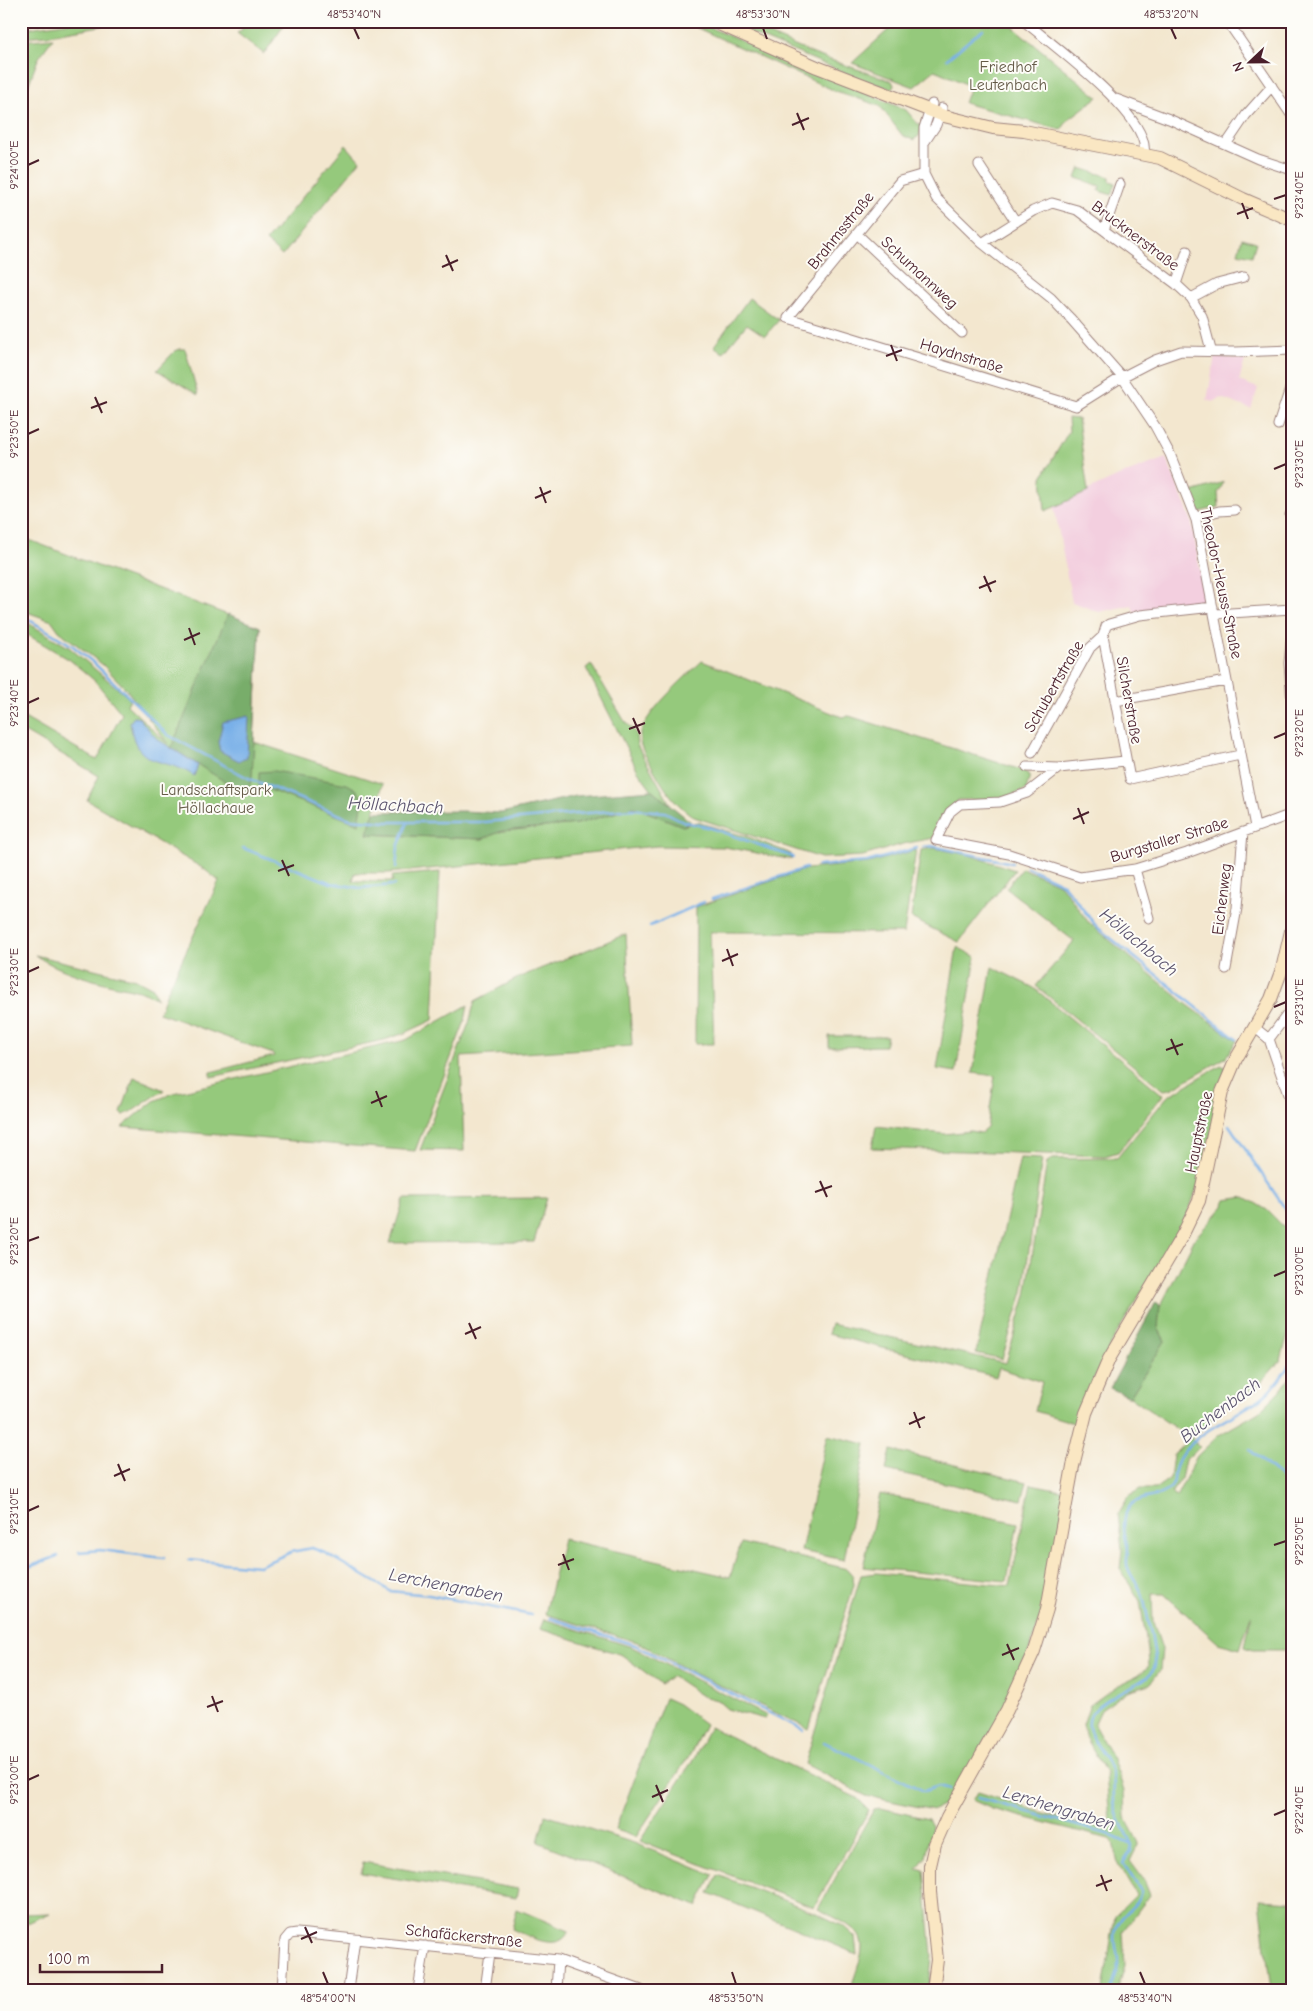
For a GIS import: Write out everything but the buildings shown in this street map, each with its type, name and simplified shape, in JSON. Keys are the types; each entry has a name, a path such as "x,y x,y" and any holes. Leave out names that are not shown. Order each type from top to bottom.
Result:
{"street":[{"path":"712,21 873,88 936,110 1022,131 1144,153 1176,164 1242,200 1292,220"},
{"path":"1024,21 1116,99 1143,139 1144,153"},
{"path":"1227,21 1292,116"},
{"path":"1227,143 1246,115 1272,86"},
{"path":"1116,99 1227,143 1258,159 1292,170"},
{"name":"Theodor-Heuss-Straße","path":"936,110 924,128 924,174 928,187 940,203 982,243 1050,298 1122,377 1160,434 1195,517 1255,828"},
{"path":"979,165 1016,222"},
{"name":"Brahmsstraße","path":"788,318 900,181 924,174"},
{"path":"1104,230 1120,184"},
{"name":"Brucknerstraße","path":"982,243 1052,203 1076,210 1176,284 1191,298 1202,316 1211,350"},
{"name":"Schumannweg","path":"857,234 962,333"},
{"path":"1176,284 1188,250"},
{"path":"1191,298 1217,284 1244,277"},
{"name":"Haydnstraße","path":"788,318 1076,406 1122,377 1171,353 1190,350 1236,352 1292,350"},
{"path":"1278,425 1292,382"},
{"path":"1195,517 1219,511 1235,510"},
{"path":"1102,636 1106,626 1140,615 1292,609"},
{"path":"1292,633 1288,663 1292,703"},
{"name":"Silcherstraße","path":"1102,636 1130,779 1240,755"},
{"name":"Schubertstraße","path":"1032,753 1090,648 1102,636"},
{"path":"1115,701 1226,681"},
{"path":"1027,766 1059,768 1125,761"},
{"name":"Burgstaller Straße","path":"1059,768 1026,793 1000,802 960,804 950,812 936,840 1009,854 1071,876 1102,875 1187,853 1292,814"},
{"name":"Eichenweg","path":"1226,969 1237,908 1243,832"},
{"path":"1135,868 1149,918"},
{"name":"Hauptstraße","path":"933,1990 937,1960 930,1892 930,1866 935,1844 946,1817 1007,1710 1034,1651 1051,1591 1080,1432 1100,1378 1121,1338 1183,1234 1199,1201 1222,1092 1236,1059 1277,984 1287,954 1292,927"},
{"path":"1269,1040 1292,1008"},
{"path":"1254,1027 1269,1040 1289,1092 1292,1106"},
{"name":"Schafäckerstraße","path":"282,1990 284,1943 288,1936 296,1933 558,1960 641,1990"},
{"path":"348,1990 355,1939"},
{"path":"418,1990 425,1946"},
{"path":"484,1990 490,1953"},
{"path":"556,1990 558,1960"}],"shaded area":[{"path":"1215,356 1245,360 1239,381 1258,388 1251,409 1221,398 1213,402 1207,400"},
{"path":"1166,458 1191,519 1206,603 1134,613 1132,605 1099,612 1072,602 1054,506 1123,474"}],"green space":[{"path":"79,21 129,21 49,35 21,37 21,29"},
{"path":"177,21 242,21 195,28"},
{"path":"253,21 287,21 264,54 237,33 241,31 243,26"},
{"path":"682,21 694,21 906,110 918,124 922,125 919,136 913,140 902,135 880,106 833,90"},
{"path":"721,21 736,21 816,55 892,81 894,85 891,89 855,77"},
{"name":"Friedhof Leutenbach","path":"898,21 1006,21 1098,97 1069,119 1061,130 964,103 970,86 935,70 914,87 852,63"},
{"path":"53,38 38,59 28,86 21,80 21,41"},
{"path":"346,145 360,161 282,256 266,241"},
{"path":"1080,168 1110,177 1110,181 1116,183 1112,195 1099,191 1100,186 1076,178"},
{"path":"1242,238 1256,242 1252,256 1238,253"},
{"path":"749,298 779,320 765,336 747,324 723,353 714,346"},
{"path":"185,349 198,395 157,370 175,351"},
{"path":"1068,418 1078,419 1088,492 1045,511 1042,477 1069,431"},
{"path":"1224,482 1218,493 1219,507 1199,512 1192,492"},
{"name":"Landschaftspark Höllachaue","path":"21,537 260,627 254,742 383,784 367,834 482,839 502,831 577,824 634,807 683,826 697,822 751,838 789,853 793,858 788,859 725,847 657,846 389,873 355,873 353,881 393,881 392,876 440,872 433,1020 384,1040 211,1077 211,1072 274,1056 273,1054 159,1013 219,881 204,869 87,800 99,776 21,730 21,716 97,760 122,714 95,681 70,660 21,631 21,619 70,648 130,699 127,705 168,744 126,689 103,665 59,631 52,621 21,610"},
{"path":"228,614 260,627 252,777 248,792 224,781 171,748"},
{"path":"702,661 842,717 849,716 1022,770 1030,775 1026,790 1000,799 958,800 933,838 903,844 863,856 821,858 694,817 681,807 666,790 644,753 640,742 645,722 653,711 674,687"},
{"path":"591,664 624,720 636,733 637,745 670,804 652,790 638,771 586,668"},
{"path":"274,771 347,784 356,789 363,799 359,824 259,786 259,772"},
{"path":"652,790 691,822 683,826 634,807 577,824 502,831 482,839 367,834 374,812 463,811 501,813 576,796"},
{"path":"933,848 969,855 1015,870 959,942 911,918 921,850"},
{"path":"916,850 904,933 710,932 714,1044 695,1044 696,907 807,869 869,863"},
{"path":"1022,868 1061,885 1089,923 1185,1003 1237,1041 1225,1058 1171,1089 1163,1090 1036,986 1074,941 1006,888"},
{"path":"626,934 632,1046 461,1057 464,1151 420,1150 469,1023 475,1001 520,977"},
{"path":"957,947 976,957 956,1072 937,1069"},
{"path":"35,955 136,979 153,988 157,999 140,991 89,979 52,965"},
{"path":"992,967 1034,988 1163,1095 1118,1152 1105,1156 872,1148 876,1126 945,1134 970,1131 981,1133 987,1128 995,1076 973,1073"},
{"path":"468,1005 465,1021 415,1151 122,1127 154,1101 174,1093 406,1040"},
{"path":"829,1036 887,1036 885,1046 829,1047"},
{"path":"1221,1065 1226,1068 1202,1174 1187,1216 1117,1333 1093,1380 1078,1424 1035,1411 1042,1382 999,1368 996,1377 828,1334 831,1324 1006,1363 1026,1295 1047,1162 1052,1159 1117,1158 1167,1097"},
{"path":"134,1077 164,1090 131,1112 123,1115 121,1113"},
{"path":"1020,1158 1042,1159 1023,1292 1002,1359 976,1353"},
{"path":"1245,1197 1267,1210 1292,1235 1292,1319 1281,1360 1253,1391 1245,1388 1237,1394 1191,1438 1200,1447 1185,1460 1181,1479 1171,1493 1176,1497 1197,1456 1219,1435 1259,1412 1281,1390 1292,1375 1292,1650 1253,1650 1245,1647 1251,1615 1240,1649 1218,1643 1164,1594 1152,1594 1153,1622 1162,1649 1160,1670 1150,1684 1128,1691 1101,1710 1094,1725 1113,1759 1124,1791 1125,1817 1139,1843 1130,1861 1144,1880 1150,1895 1123,1931 1125,1966 1118,1990 1103,1990 1115,1916 1136,1895 1118,1864 1113,1842 1109,1839 992,1809 972,1800 978,1792 1075,1823 1103,1827 1110,1821 1106,1773 1085,1735 1083,1724 1090,1705 1118,1685 1137,1676 1149,1666 1140,1601 1120,1569 1122,1549 1118,1514 1129,1496 1140,1489 1155,1489 1170,1478 1173,1455 1190,1438 1130,1397 1165,1341 1158,1328 1159,1309 1195,1238 1224,1206 1225,1200"},
{"path":"547,1198 534,1242 390,1243 404,1199"},
{"path":"1156,1302 1160,1305 1158,1328 1165,1341 1130,1397 1110,1388"},
{"path":"827,1435 866,1444 844,1560 801,1551"},
{"path":"891,1450 1027,1482 1022,1500 886,1470"},
{"path":"1031,1484 1066,1491 1042,1612 1029,1651 1012,1691 970,1768 946,1804 934,1810 866,1796 805,1764 861,1575 876,1573 1010,1586"},
{"path":"880,1494 1018,1523 1007,1581 863,1567"},
{"path":"563,1539 730,1577 741,1543 847,1569 853,1576 854,1585 809,1729 694,1673 637,1642 545,1614"},
{"path":"544,1619 632,1647 767,1716 765,1719 727,1709 717,1700 702,1696 672,1676 661,1684 622,1655 540,1629"},
{"path":"665,1698 678,1704 705,1724 691,1753 636,1837 615,1830"},
{"path":"710,1727 857,1798 869,1810 814,1907 640,1841 695,1757"},
{"path":"881,1808 928,1819 932,1826 926,1857 917,1868 924,1870 932,1955 929,1990 850,1990 860,1958 861,1939 848,1925 818,1909 874,1809"},
{"path":"545,1815 634,1843 713,1875 697,1906 538,1842"},
{"path":"363,1862 518,1889 516,1898 361,1873"},
{"path":"718,1875 814,1912 843,1926 855,1937 857,1954 709,1893"},
{"path":"1260,1900 1292,1902 1292,1990 1271,1990"},
{"path":"517,1909 569,1931 564,1938 551,1942 526,1936 512,1929"},
{"path":"50,1913 21,1926 21,1914"}],"water":[{"path":"249,716 247,758 239,761 220,751 218,742 223,722"},
{"path":"134,717 139,718 157,739 198,765 194,776 145,756 138,749 133,738 130,722"}],"waterway":[{"path":"947,59 983,29"},
{"name":"Höllachbach","path":"21,615 73,646 95,664 168,735 248,778 350,819 386,822 485,822 633,809 665,812 685,822 711,828 793,857"},
{"path":"396,868 398,847 408,822"},
{"name":"Höllachbach","path":"923,847 932,846 1012,863"},
{"path":"243,848 331,883 360,888 394,885"},
{"name":"Höllachbach","path":"817,866 867,862 917,848"},
{"name":"Höllachbach","path":"1027,867 1063,884 1097,927 1236,1039"},
{"path":"712,899 806,868"},
{"path":"650,926 704,902"},
{"name":"Höllachbach","path":"1229,1125 1292,1219"},
{"name":"Buchenbach","path":"1111,1990 1118,1963 1115,1941 1116,1929 1118,1923 1140,1897 1141,1891 1123,1863 1131,1851 1132,1845 1116,1812 1113,1775 1091,1734 1089,1721 1097,1708 1137,1684 1152,1672 1155,1665 1143,1597 1127,1566 1128,1549 1124,1533 1125,1515 1134,1502 1156,1496 1171,1487 1177,1463 1188,1447 1212,1428 1268,1393 1292,1361"},
{"path":"1250,1450 1292,1487"},
{"name":"Lerchengraben","path":"188,1560 259,1566 291,1552 312,1548 325,1553 390,1591 429,1595 531,1615"},
{"name":"Lerchengraben","path":"79,1552 100,1550 164,1558"},
{"name":"Lerchengraben","path":"21,1570 58,1556"},
{"name":"Lerchengraben","path":"550,1618 635,1645 803,1730"},
{"name":"Lerchengraben","path":"824,1742 924,1791 939,1786 949,1789"},
{"name":"Lerchengraben","path":"978,1798 1107,1834 1132,1845"}]}
